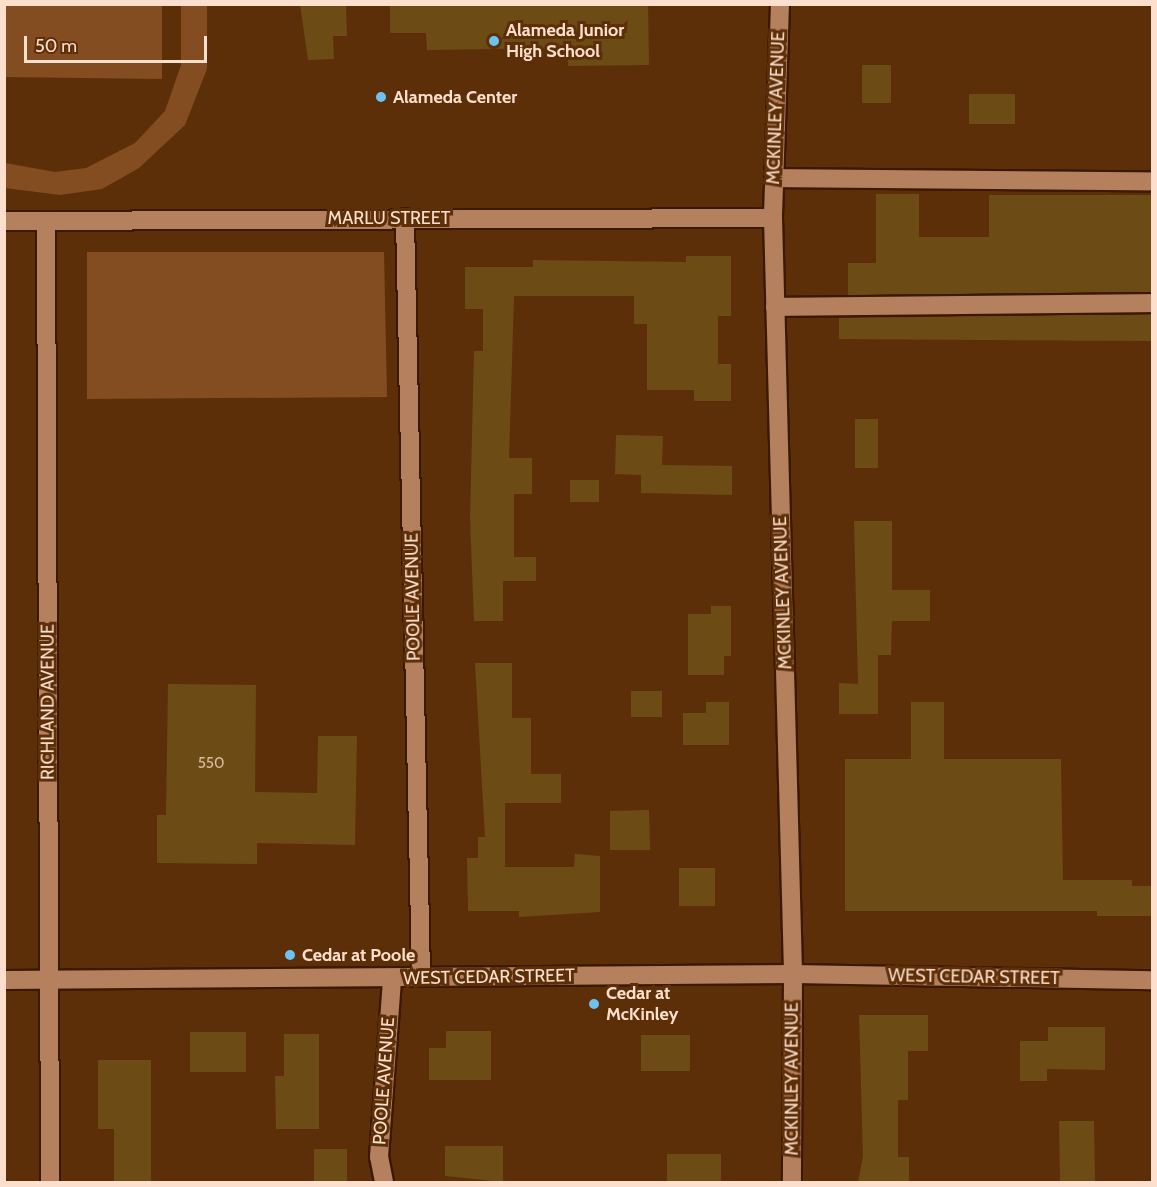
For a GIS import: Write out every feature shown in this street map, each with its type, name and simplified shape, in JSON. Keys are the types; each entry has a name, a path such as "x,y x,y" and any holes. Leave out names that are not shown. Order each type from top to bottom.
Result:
{"street":[{"name":"MCKINLEY AVENUE","path":"780,4 773,218 793,974 792,1182"},
{"path":"774,178 1152,181"},
{"name":"POOLE AVENUE","path":"405,218 421,977"},
{"name":"MARLU STREET","path":"4,221 773,218"},
{"name":"RICHLAND AVENUE","path":"46,222 50,1182"},
{"path":"775,307 1152,303"},
{"name":"WEST CEDAR STREET","path":"4,980 793,974 1152,980"},
{"name":"POOLE AVENUE","path":"384,1182 379,1157 392,978"}],"shaded area":[{"path":"5,4 162,5 162,79 5,77"},
{"path":"181,5 207,5 207,69 185,125 139,168 102,189 60,195 5,188 5,163 55,172 86,168 135,143 165,111 181,65"},
{"path":"87,252 384,252 387,397 87,399"}],"building":[{"path":"300,4 346,4 347,36 333,36 334,59 308,60"},
{"name":"Alameda Junior High School","path":"390,4 648,4 649,65 568,66 568,48 427,50 426,33 390,33"},
{"path":"862,65 891,65 891,103 862,103"},
{"path":"969,94 1015,94 1015,124 969,124"},
{"path":"876,194 919,194 919,237 989,237 989,195 1152,195 1152,292 848,295 848,263 876,263"},
{"path":"686,256 731,256 731,316 718,316 718,364 731,364 731,401 694,401 694,390 647,390 647,324 634,324 634,296 514,296 509,458 532,458 532,494 514,494 514,557 536,557 536,581 503,581 503,621 474,621 470,519 474,351 483,351 483,309 465,309 465,267 533,267 533,260 686,262"},
{"path":"1152,314 1152,341 839,339 839,318"},
{"path":"855,419 878,419 878,468 855,468"},
{"path":"616,435 663,436 662,465 732,466 732,495 641,493 641,475 615,474"},
{"path":"570,480 599,480 599,502 570,502"},
{"path":"854,521 892,521 892,590 930,590 930,621 892,621 891,655 878,655 878,714 839,714 839,683 858,684"},
{"path":"711,606 731,606 731,656 724,656 724,675 688,675 688,614 711,614"},
{"path":"475,663 512,663 512,718 531,718 531,774 561,774 561,803 505,803 505,867 574,867 575,854 600,856 600,912 519,917 519,911 468,911 467,858 478,858 478,837 485,837"},
{"path":"168,684 256,685 255,792 317,793 318,736 357,736 355,845 257,843 257,864 157,863 157,815 166,815"},
{"path":"631,691 662,691 662,717 631,717"},
{"path":"706,702 729,702 729,745 683,745 683,713 706,713"},
{"path":"911,702 944,702 944,759 1061,759 1063,880 1132,880 1132,886 1152,886 1152,916 1097,916 1097,911 845,911 845,759 911,759"},
{"path":"649,810 650,850 610,850 610,811"},
{"path":"679,868 715,868 715,906 679,906"},
{"path":"859,1015 928,1015 928,1051 908,1051 908,1100 898,1100 898,1157 909,1157 909,1182 858,1182 863,1156"},
{"path":"1048,1027 1105,1027 1105,1070 1047,1069 1047,1081 1020,1081 1020,1041 1048,1041"},
{"path":"446,1031 491,1031 491,1080 429,1080 429,1048 446,1048"},
{"path":"190,1032 246,1032 246,1072 190,1072"},
{"path":"284,1034 319,1034 319,1129 276,1129 275,1076 284,1076"},
{"path":"641,1035 690,1035 690,1071 641,1071"},
{"path":"98,1060 151,1060 151,1182 114,1182 114,1129 98,1129"},
{"path":"1059,1121 1094,1121 1095,1182 1060,1182"},
{"path":"445,1146 503,1146 503,1182 445,1176"},
{"path":"314,1149 347,1149 347,1182 314,1182"},
{"path":"667,1154 721,1154 721,1182 667,1182"}],"place":[{"name":"Alameda Junior High School","path":"494,41"},
{"name":"Alameda Center","path":"381,97"},
{"name":"Cedar at Poole","path":"290,955"},
{"name":"Cedar at McKinley","path":"594,1004"}]}
